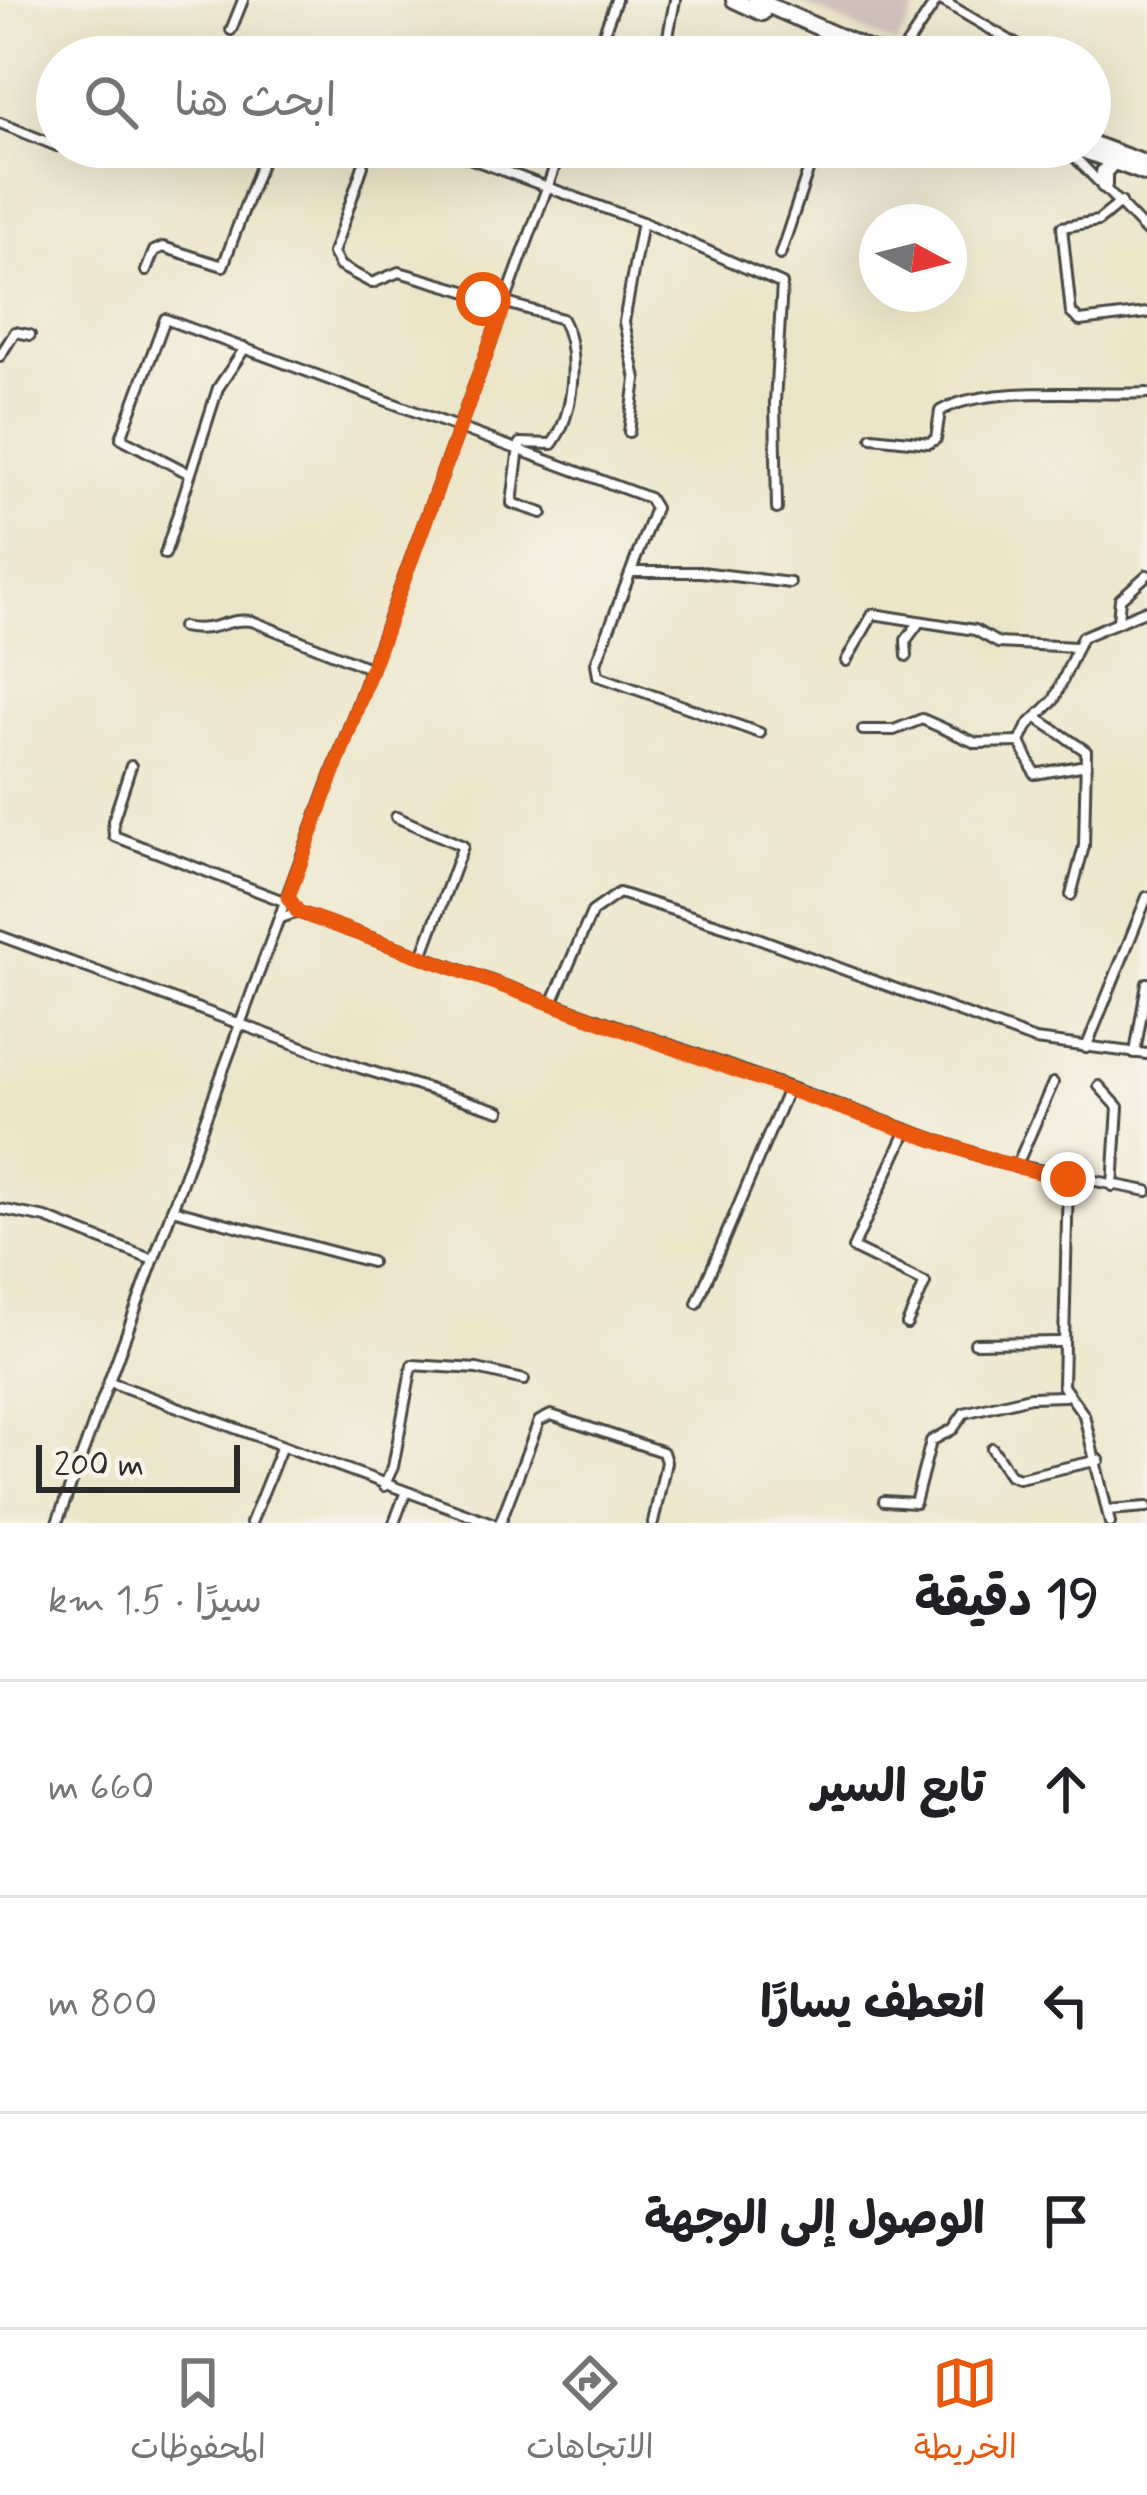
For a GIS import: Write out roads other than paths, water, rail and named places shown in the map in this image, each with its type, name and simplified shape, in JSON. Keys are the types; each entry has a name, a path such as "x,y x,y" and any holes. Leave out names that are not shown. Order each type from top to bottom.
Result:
{"highway":[{"path":"734,0 817,36"},
{"path":"756,0 824,36"},
{"path":"1111,151 1147,164"},
{"path":"1113,162 1147,174"},
{"path":"1104,185 1108,168"}],"street":[{"path":"231,30 243,0"},
{"path":"603,36 616,0"},
{"path":"668,36 675,0"},
{"path":"914,36 939,0 1002,36"},
{"path":"0,123 36,138"},
{"path":"146,271 154,251 163,247 224,266 259,168"},
{"path":"362,168 335,244 335,261 372,283 399,272 538,308 562,319 568,330 570,402 552,444 531,446 458,425"},
{"path":"496,168 642,222 782,284 775,402 777,508"},
{"path":"56,1523 555,168"},
{"path":"780,255 809,168"},
{"path":"1089,168 1147,232"},
{"path":"1121,202 1098,220 1062,227 1071,314 1080,321 1147,313"},
{"path":"629,432 636,379 624,322 642,222"},
{"path":"190,474 121,438 160,326 170,320 654,500 596,663 598,676 760,734"},
{"path":"0,356 15,332 30,335"},
{"path":"165,554 225,372 245,348"},
{"path":"872,437 929,443 936,439 940,411 953,404 1018,394 1147,393"},
{"path":"519,447 508,494 520,508 542,513"},
{"path":"631,572 701,572 790,584"},
{"path":"1118,621 1120,599 1147,575"},
{"path":"1020,742 1028,725 1040,718 1076,647 1090,632 1147,610"},
{"path":"846,661 873,614 975,630 998,643 1076,647"},
{"path":"182,627 209,632 241,620 252,621 369,668"},
{"path":"907,656 906,640 919,623"},
{"path":"1040,718 1043,726 1084,746 1084,846 1071,896"},
{"path":"862,730 894,730 922,719 976,743 1020,742"},
{"path":"1020,742 1035,774 1086,765"},
{"path":"131,766 114,836 287,899 298,912 907,1130 1016,1167 1147,1191"},
{"path":"396,817 463,846 422,956"},
{"path":"553,1003 592,912 620,893 756,937 1035,1040 1147,1054"},
{"path":"1086,1048 1147,897"},
{"path":"280,918 298,912"},
{"path":"0,936 500,1111"},
{"path":"1135,1053 1147,983"},
{"path":"1016,1167 1053,1083"},
{"path":"1100,1086 1118,1107 1114,1186"},
{"path":"697,1304 788,1089"},
{"path":"907,1130 853,1248 925,1283 908,1324"},
{"path":"1068,1179 1060,1342 1065,1396 1084,1415 1099,1460 1110,1523"},
{"path":"0,1209 46,1219 153,1260"},
{"path":"172,1209 371,1262"},
{"path":"975,1343 1060,1342"},
{"path":"384,1486 393,1467 412,1365 524,1379"},
{"path":"110,1382 405,1494 496,1523 538,1421 551,1415 663,1452 666,1462 653,1523"},
{"path":"884,1501 915,1503 931,1441 953,1429 964,1412 1030,1397 1065,1396"},
{"path":"251,1523 280,1448"},
{"path":"992,1448 1010,1475 1019,1478 1099,1460"},
{"path":"394,1523 405,1494"},
{"path":"1108,1510 1147,1508"}]}
